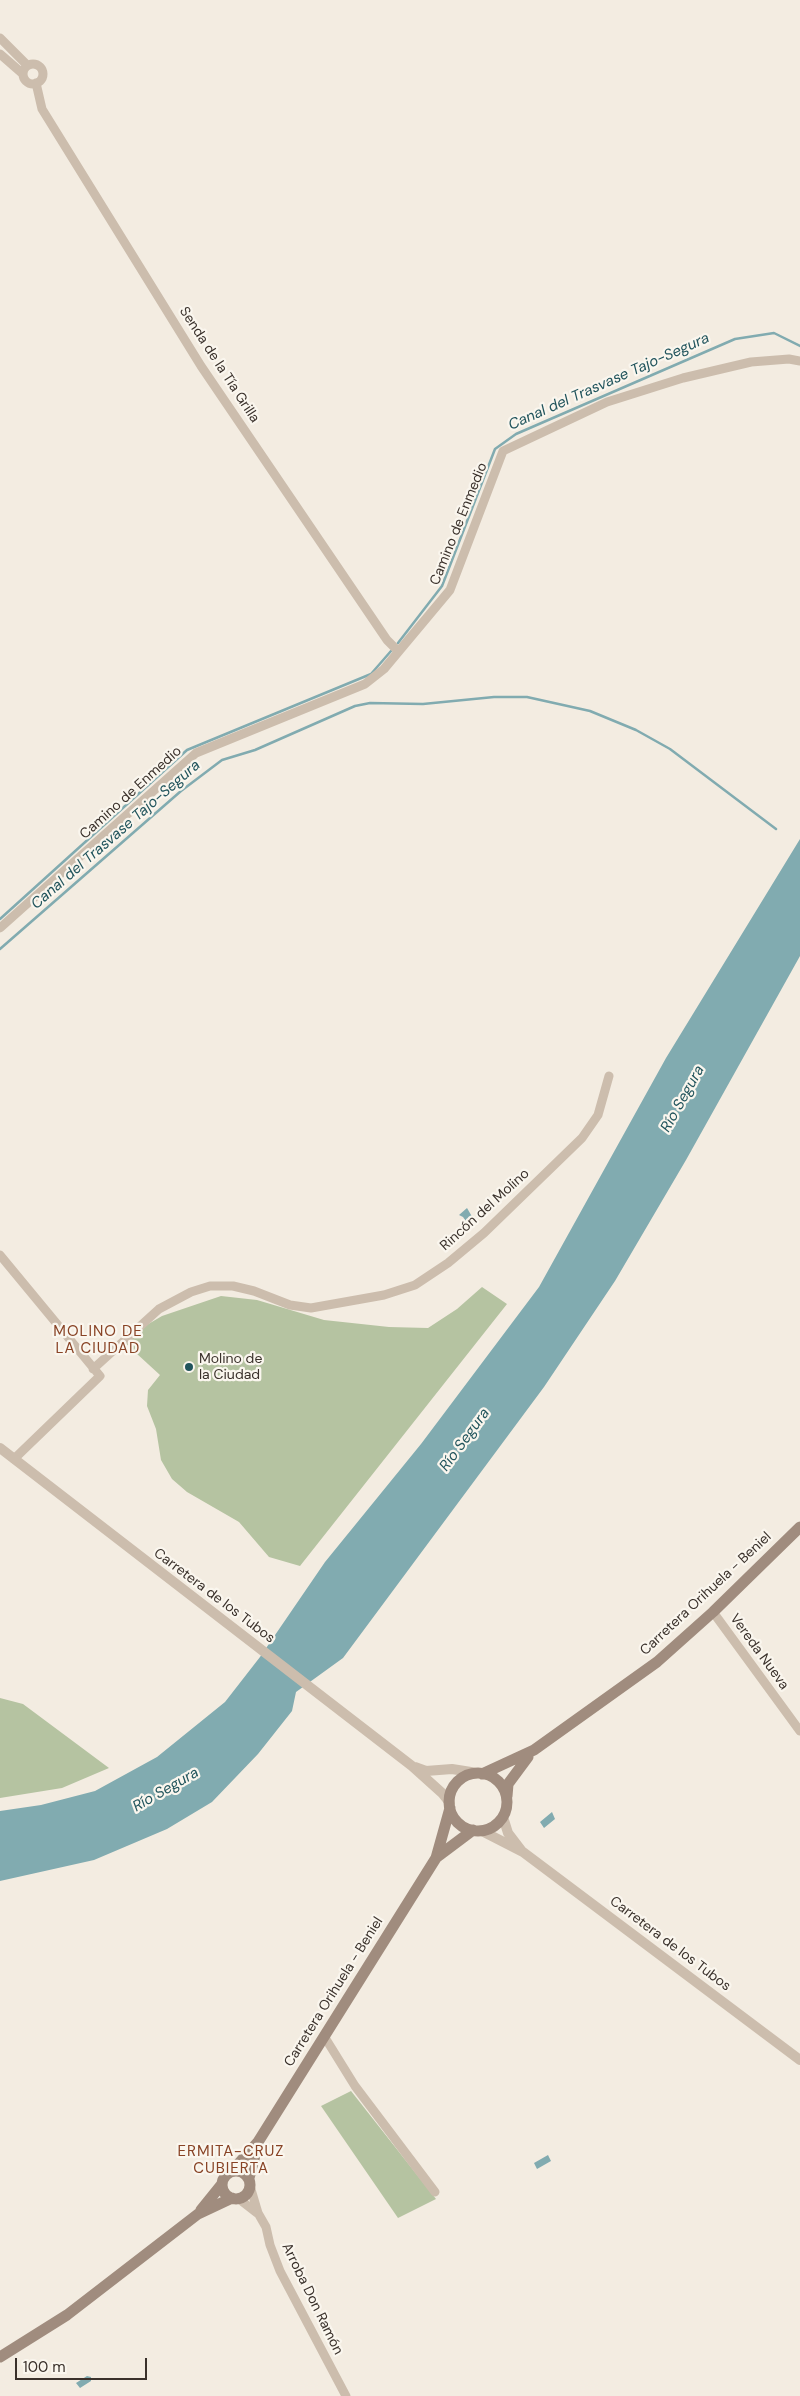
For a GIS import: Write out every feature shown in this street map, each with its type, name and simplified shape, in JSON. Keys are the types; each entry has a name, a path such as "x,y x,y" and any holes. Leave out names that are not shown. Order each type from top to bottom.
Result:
{"main road":[{"name":"Carretera Orihuela - Beniel","path":"480,1774 534,1750 658,1662 713,1612 800,1527"},
{"name":"Carretera Orihuela - Beniel","path":"507,1798 508,1784 534,1750"},
{"path":"480,1774 498,1782 507,1798 503,1817 496,1825 477,1830 458,1822 450,1806 452,1791 460,1780 480,1774"},
{"name":"Carretera Orihuela - Beniel","path":"232,2171 258,2142 436,1858 450,1806"},
{"name":"Carretera Orihuela - Beniel","path":"436,1858 477,1830"},
{"name":"Carretera Orihuela - Beniel","path":"250,2182 258,2142"},
{"path":"0,2357 67,2315 198,2214 222,2184 225,2176 232,2171 242,2172 250,2182 247,2194 198,2214"},
{"path":"222,2184 224,2193 236,2199"}],"street":[{"path":"0,38 25,70 27,82 36,84 43,77 42,68 33,63 25,70"},
{"path":"0,54 25,70"},
{"name":"Senda de la Tía Grilla","path":"36,84 42,108 201,366 387,640 398,652"},
{"name":"Camino de Enmedio","path":"0,928 196,753 365,684 384,669 450,590 503,451 607,402 683,378 751,362 800,361"},
{"name":"Rincón del Molino","path":"93,1369 159,1309 191,1292 210,1286 233,1286 254,1291 290,1305 310,1308 384,1295 416,1285 448,1263 484,1233 582,1138 598,1116 609,1076"},
{"path":"0,1255 100,1376 14,1459"},
{"name":"Carretera de los Tubos","path":"0,1448 412,1766 450,1806"},
{"name":"Vereda Nueva","path":"713,1612 800,1732"},
{"name":"Carretera de los Tubos","path":"412,1766 426,1771 452,1769 480,1774"},
{"name":"Carretera de los Tubos","path":"503,1817 508,1833 523,1852"},
{"name":"Carretera de los Tubos","path":"477,1830 523,1852 800,2060"},
{"path":"324,2036 355,2086 435,2192"},
{"name":"Arroba Don Ramón","path":"250,2182 258,2213 266,2227 270,2245 280,2271 346,2396"},
{"name":"Arroba Don Ramón","path":"236,2199 258,2213"}],"green space":[{"path":"482,1287 507,1304 300,1566 269,1557 239,1522 187,1492 172,1479 161,1460 156,1429 147,1406 148,1390 160,1375 124,1342 162,1316 221,1296 257,1300 324,1320 389,1327 428,1328 457,1309"},
{"path":"0,1698 23,1704 109,1768 62,1788 0,1798"},
{"path":"351,2091 436,2199 398,2218 321,2106"}],"water":[{"name":"Río Segura","path":"800,839 800,956 686,1160 615,1281 544,1387 343,1658 296,1692 292,1711 258,1754 212,1802 167,1829 94,1860 0,1881 0,1811 41,1805 95,1791 157,1757 225,1702 260,1657 325,1562 421,1444 539,1287 666,1058"},
{"path":"467,1208 474,1220 468,1224 459,1215"},
{"path":"552,1812 555,1819 544,1828 540,1822"},
{"path":"548,2155 551,2161 537,2169 534,2163"},
{"path":"87,2376 91,2377 91,2381 80,2388 76,2383"}],"waterway":[{"name":"Canal del Trasvase Tajo-Segura","path":"398,643 442,586 495,449 516,434 735,339 774,333 800,346"},
{"name":"Canal del Trasvase Tajo-Segura","path":"0,919 187,750 371,674 391,651"},
{"name":"Canal del Trasvase Tajo-Segura","path":"0,949 181,791 222,760 255,750 355,706 370,703 423,704 494,697 527,697 590,711 636,730 670,749 776,829"}],"place":[{"name":"Molino de la Ciudad","path":"189,1367"}],"district":[{"name":"MOLINO DE LA CIUDAD","path":"98,1340"},
{"name":"ERMITA-CRUZ CUBIERTA","path":"231,2160"}]}
